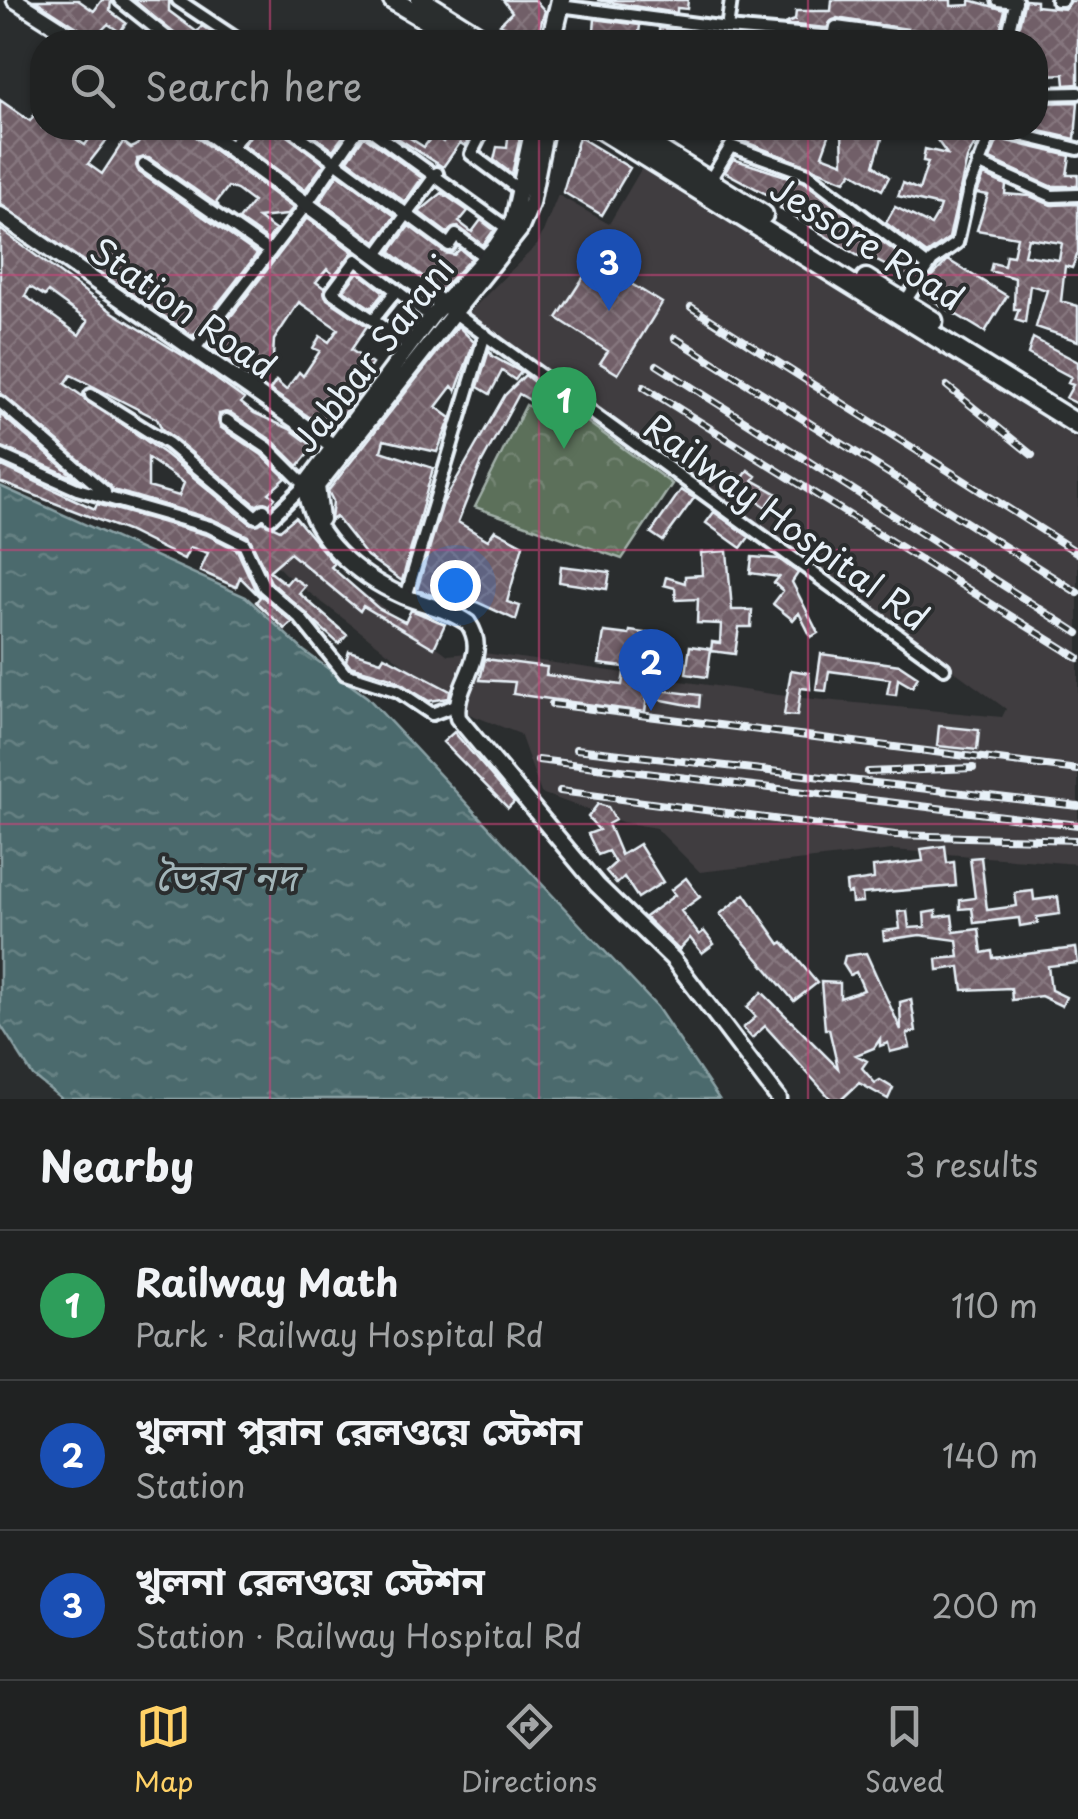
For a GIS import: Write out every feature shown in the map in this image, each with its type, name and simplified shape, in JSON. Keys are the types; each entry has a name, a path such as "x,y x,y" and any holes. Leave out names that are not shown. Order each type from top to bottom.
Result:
{"highway":[{"path":"393,0 444,30"},
{"path":"421,0 469,30"},
{"path":"554,30 560,3"},
{"path":"619,140 903,308 1078,424"},
{"name":"Jessore Road","path":"644,140 903,308 1078,412"}],"street":[{"path":"16,0 62,30"},
{"path":"120,0 158,30"},
{"path":"178,0 223,30"},
{"path":"727,28 731,0"},
{"path":"998,0 1016,1 1009,30"},
{"path":"560,3 754,30"},
{"path":"426,30 431,22"},
{"path":"835,30 858,30"},
{"path":"1048,94 1078,93"},
{"path":"218,140 448,308"},
{"path":"230,149 237,140"},
{"path":"305,140 449,245 456,235 486,258"},
{"path":"193,351 306,205 350,140"},
{"path":"386,140 508,228"},
{"path":"478,140 471,154 522,192"},
{"name":"Jabbar Sarani","path":"406,598 328,529 319,516 317,486 508,228 522,192 531,140"},
{"name":"Jabbar Sarani","path":"406,598 377,584 338,550 312,518 305,485 432,317 448,308 520,230 531,204 544,140"},
{"path":"903,308 928,266 957,243 987,140"},
{"path":"1044,140 1078,148"},
{"path":"710,180 731,146 808,174 928,266"},
{"path":"978,163 1052,196 1078,195"},
{"path":"144,165 270,252"},
{"path":"376,256 437,173"},
{"name":"Station Road","path":"0,215 334,447"},
{"path":"409,346 332,292 356,260 432,317"},
{"path":"373,320 397,290"},
{"name":"Railway Hospital Rd","path":"448,308 944,668"},
{"path":"485,334 406,598 461,618 474,631 475,658 456,705 458,718 597,885 672,959 725,1022 779,1099"},
{"path":"90,394 169,444 256,517 264,510 271,518 305,485 268,448 226,420"},
{"path":"0,402 108,495"},
{"path":"0,455 76,489 210,527 244,544 264,588 300,618 344,674 398,691 432,714 456,705"}],"shaded area":[{"path":"643,166 1078,440 1078,864 892,850 700,872 656,828 622,822 541,793 520,734 469,714 286,575 262,551 283,534 448,655 477,652 793,697 1002,717 1006,709 468,313 538,244 558,195 609,224"}],"green space":[{"path":"556,399 672,484 622,559 475,507 526,405 545,414"}],"water":[{"name":"ভৈরব নদ","path":"0,486 246,597 304,651 367,697 657,1007 719,1099 62,1099 33,1076 0,1024"}],"building":[{"path":"35,0 78,0 94,11 102,0 111,0 110,11 126,23 121,30 108,24 102,30 82,30"},
{"path":"134,0 169,0 169,11 194,30 169,30"},
{"path":"503,0 535,0 545,11 539,30 512,30 500,24 512,12"},
{"path":"597,0 688,0 687,9 677,8 677,13"},
{"path":"832,0 951,0 951,6 970,5 970,0 1005,10 1000,30 910,30 837,18 827,28 784,24 795,20 796,11 831,11"},
{"path":"1025,0 1036,1 1036,6 1065,9 1071,1 1078,1 1078,84 1065,85 1064,74 1048,75 1048,30 1018,30"},
{"path":"595,19 640,25 639,30 594,30"},
{"path":"0,100 30,121 30,140 78,140 85,145 89,140 107,140 88,164 102,174 123,142 131,148 141,140 200,140 293,208 287,215 258,218 275,230 268,240 239,220 253,202 237,190 228,187 216,203 219,206 149,158 137,159 139,172 257,254 193,336 0,204"},
{"path":"1078,102 1075,139 1048,133 1048,103"},
{"path":"247,140 294,140 324,164 305,190 244,145"},
{"path":"319,140 340,140 333,150"},
{"path":"361,140 370,140 422,178 405,202 348,160"},
{"path":"401,140 413,140 424,147 429,140 468,140 465,146 460,143 443,167"},
{"path":"508,140 519,140 512,174 494,160 497,147 507,148"},
{"path":"578,140 630,168 602,215 563,192"},
{"path":"827,140 822,155 843,163 842,140 882,140 874,165 889,177 882,190 852,172 845,181 743,141"},
{"path":"937,140 977,140 967,159 949,238 927,254 886,223 895,207 931,225 940,206 898,196 903,183 919,190 928,162 923,161 925,149 947,154"},
{"path":"998,140 1070,156 1067,175 1078,175 1078,186 1050,186 990,159"},
{"path":"733,159 804,182 917,268 910,278 871,258 868,262 780,208 783,203 725,172"},
{"path":"338,174 395,216 376,242 320,201"},
{"path":"984,175 1006,185 1005,194 1030,196 1051,205 1078,204 1078,253 1072,268 1065,266 1061,301 1078,306 1078,341 1036,327 1047,290 1030,285 1025,323 1015,320 1019,309 1014,309 1015,278 990,271 992,263 1004,266 1006,255 1013,256 1017,237 977,230 988,195 977,193","holes":["1028,238 1062,243 1059,260 1024,255"]},
{"path":"442,193 468,211 459,222 472,232 481,220 494,230 483,245 458,227 447,233 419,212"},
{"path":"307,218 353,252 334,275 327,269 316,282 324,288 327,299 367,326 351,350 372,364 363,377 368,381 331,432 270,390 276,381 286,390 299,372 303,376 320,351 313,348 320,336 329,342 338,329 299,302 274,340 273,359 257,381 208,346"},
{"path":"409,226 445,253 454,255 460,249 471,258 441,290 390,252"},
{"path":"0,229 111,311 244,399 241,403 254,413 290,429 314,447 298,466 273,441 231,413 219,414 220,427 262,455 286,478 269,493 275,498 270,504 256,505 162,429 157,419 71,375 65,384 165,454 251,524 263,522 280,530 295,517 334,564 331,567 378,608 405,622 411,610 445,624 434,648 363,606 360,611 290,553 269,571 286,584 292,577 305,586 299,593 347,635 339,644 271,582 248,536 212,519 113,490 0,393","holes":["30,287 45,296 48,292 88,321 79,335 25,296","148,458 184,483 179,496 148,487"]},
{"path":"948,260 1007,296 985,332 929,298 931,278"},
{"path":"594,261 662,303 618,374 600,363 608,351 557,318"},
{"path":"358,272 384,292 371,308 344,290"},
{"path":"458,326 474,342 456,391 452,386 436,407 451,418 437,452 384,440 381,451 433,468 402,581 367,556 336,517 331,520 333,501 328,491"},
{"path":"1033,338 1078,362 1078,404 1066,398 1073,385 1068,383 1071,377 1028,354"},
{"path":"489,350 492,356 521,372 515,380 502,371 490,394 478,387"},
{"path":"525,375 550,395 542,407 519,394 481,464 458,522 488,540 495,530 523,545 507,602 520,606 516,620 466,597 444,592 441,598 417,590 443,503 505,395"},
{"path":"0,414 77,479 0,446"},
{"path":"0,465 95,509 97,504 207,535 237,550 256,591 292,622 285,629 256,602 260,597 240,577 236,587 200,571 208,553 190,547 184,559 127,531 0,482"},
{"path":"748,470 756,476 753,480 776,493 766,507 728,481 734,473 743,478"},
{"path":"681,490 694,498 663,541 651,533"},
{"path":"714,512 749,537 741,548 706,523"},
{"path":"727,551 732,610 752,610 751,627 739,627 735,654 711,651 712,642 720,643 721,624 697,623 698,599 676,600 675,588 664,585 666,577 685,583 685,576 702,575 701,553"},
{"path":"752,557 779,559 798,573 792,582 818,633 811,637 799,613 793,620 773,604 783,591 774,583 779,577 750,573"},
{"path":"561,566 610,572 607,589 559,582"},
{"path":"630,631 658,635 650,689 700,695 699,707 647,697 645,712 513,694 515,682 480,680 485,659 547,667 546,675 622,685 625,667 599,664 604,632 629,635"},
{"path":"690,646 711,649 707,677 686,674"},
{"path":"349,651 381,661 384,656 450,691 449,698 429,701 391,678 350,666 346,661"},
{"path":"821,654 900,665 918,677 912,687 898,679 896,695 887,694 890,679 829,671 826,691 816,690"},
{"path":"791,670 809,673 810,689 801,688 797,716 784,715"},
{"path":"939,726 979,730 977,750 937,746"},
{"path":"454,732 514,802 508,808 443,742"},
{"path":"598,804 608,807 615,820 608,824 621,855 639,844 663,882 638,898 624,877 617,884 606,871 615,863 608,851 598,855 588,834 599,830 588,817"},
{"path":"945,846 947,863 954,862 956,886 862,894 863,902 852,903 851,893 847,894 846,883 874,879 873,867 923,861 921,849"},
{"path":"981,857 987,910 1017,906 1015,893 1033,891 1034,900 1058,897 1060,914 1037,917 1038,923 1020,926 1019,918 974,923 972,908 960,909 960,900 975,898 970,858"},
{"path":"686,878 700,897 681,911 699,935 704,931 714,944 702,953 690,938 679,950 645,917 675,895 671,890"},
{"path":"745,894 780,944 783,942 817,983 794,1001 720,914"},
{"path":"907,911 909,928 925,927 924,913 936,911 936,917 952,915 954,932 979,929 982,953 992,951 993,958 1076,948 1078,963 1048,966 1051,990 1066,997 1062,1006 1041,996 1012,1000 1011,988 963,990 960,967 938,970 937,959 959,957 957,940 920,935 884,940 883,931 900,929 898,912"},
{"path":"866,953 901,1030 900,1002 911,999 916,1031 907,1034 910,1047 890,1052 888,1043 880,1046 880,1039 874,1048 856,1055 867,1061 862,1068 875,1083 880,1080 893,1088 888,1099 859,1083 842,1099 831,1099 765,1026 752,1038 743,1028 756,1017 747,1007 762,992 838,1068 829,1029 825,1029 821,982 840,983 840,998 864,990 856,972 850,975 843,964 845,956"}],"railway":[{"path":"691,307 1078,553"},
{"path":"675,338 1078,593"},
{"path":"657,365 1078,633"},
{"path":"947,386 1032,455"},
{"path":"644,387 1078,658"},
{"path":"552,704 1078,770"},
{"path":"576,749 1078,806"},
{"path":"538,760 1078,825"},
{"path":"868,772 973,768"},
{"path":"560,791 895,835 1078,840"}],"place":[{"name":"খুলনা রেলওয়ে স্টেশন","path":"609,311"},
{"name":"Railway Math","path":"564,449"},
{"name":"খুলনা পুরান রেলওয়ে স্টেশন","path":"651,711"}]}
